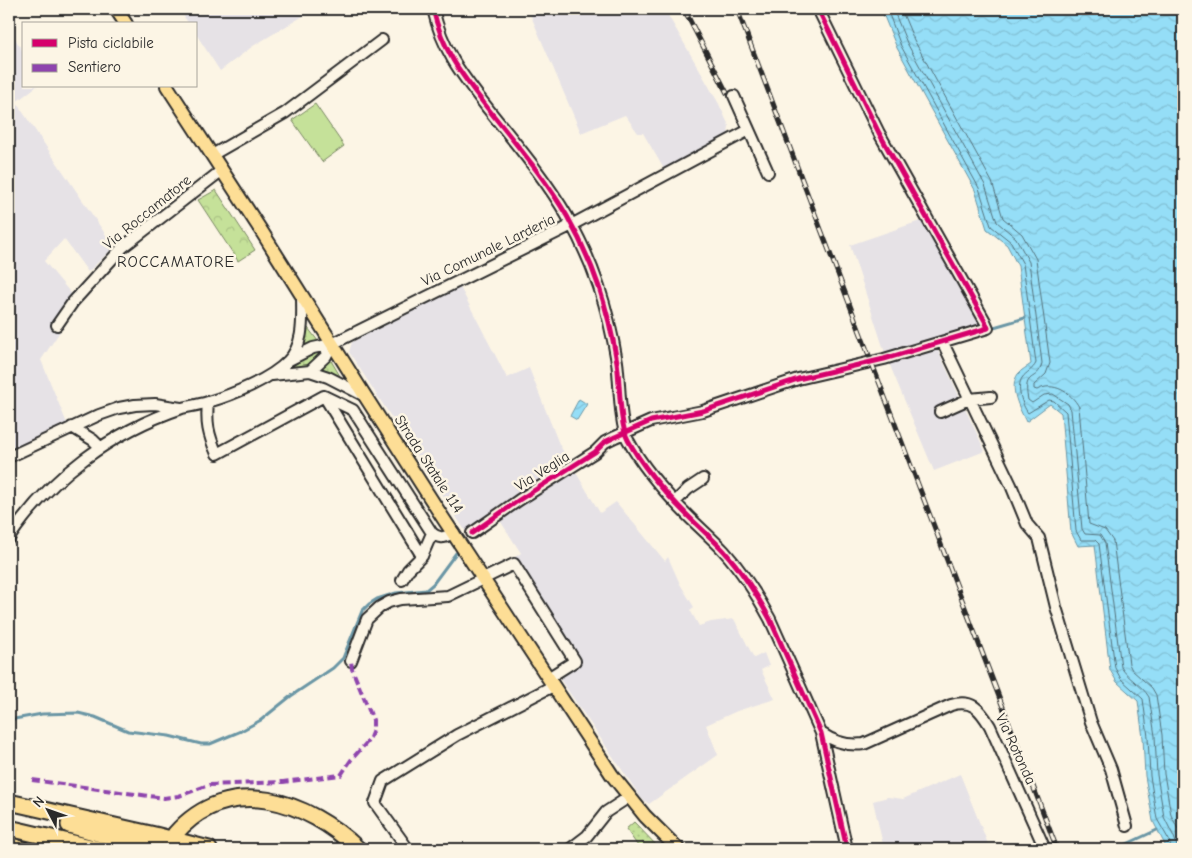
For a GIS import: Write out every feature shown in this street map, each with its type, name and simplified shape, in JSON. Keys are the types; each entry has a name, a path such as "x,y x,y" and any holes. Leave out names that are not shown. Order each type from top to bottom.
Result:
{"highway":[{"path":"175,834 195,816 208,808 236,800 265,799 291,805 321,819 358,849"},
{"path":"9,802 155,834 209,849"},
{"path":"9,812 92,831 155,849"},
{"path":"9,828 99,849"},
{"path":"9,844 21,849"}],"main road":[{"path":"116,9 125,22"},
{"name":"Strada Statale 114","path":"168,88 266,238 364,396 612,775 659,831 678,849"}],"street":[{"path":"433,9 442,38 459,71 529,161 561,206 572,225 598,282 607,310 617,362 625,432 629,441 652,476 675,502 726,552 761,603 788,656 821,733 848,849"},
{"name":"Via Veglia","path":"472,533 518,500 595,452 605,442 652,421 703,411 798,379 884,359 943,343 988,328 879,133 818,9"},
{"path":"212,155 285,113 382,40"},
{"path":"734,96 768,172"},
{"name":"Via Comunale Larderia","path":"9,538 52,487 78,463 100,448 141,426 182,408 208,402 271,375 289,360 313,348 332,344 572,225 749,130"},
{"name":"Via Roccamatore","path":"56,325 73,302 123,247 221,171"},
{"name":"Via Comunale Larderia","path":"289,360 297,346 301,330 302,296"},
{"path":"943,343 1011,485 1027,524 1039,538 1056,607 1088,713 1111,769 1127,826"},
{"path":"310,371 326,356 332,344"},
{"name":"Via Comunale Larderia","path":"271,375 310,371 328,377 364,396"},
{"path":"208,402 207,427 217,454 324,396"},
{"path":"324,396 353,410 432,533 437,537 444,538 454,533"},
{"path":"324,396 422,556"},
{"path":"940,412 969,398 991,397"},
{"path":"9,456 107,412 128,406 155,404 182,408"},
{"path":"72,427 93,440 100,448"},
{"path":"675,502 688,488 703,479"},
{"path":"402,580 408,570 422,556 432,533"},
{"path":"351,662 367,619 380,607 401,599 448,596 514,564 575,661 551,682 457,735 383,780 375,803 408,849"},
{"name":"Via Rotonda","path":"821,733 836,741 851,745 864,744 951,705 962,703 973,705 990,726 1045,849"},
{"path":"570,849 588,836 606,812 629,797"}],"shaded area":[{"path":"179,9 315,9 253,46 220,71 198,37 198,22 188,22"},
{"path":"528,9 666,9 719,104 729,126 728,136 664,169 643,133 638,133 625,115 581,133"},
{"path":"9,29 22,50 22,88 34,88 16,102 114,247 88,272 64,239 44,261 79,303 41,360 68,426 9,454"},
{"path":"920,221 925,222 983,326 934,342 985,451 934,471 886,356 850,245"},
{"path":"460,287 507,378 529,368 559,444 600,513 616,502 665,561 668,557 680,584 694,607 690,610 699,626 711,622 734,619 754,658 764,653 769,666 761,670 775,699 737,711 706,725 718,755 649,804 642,799 560,679 579,664 512,559 521,553 499,519 470,538 349,352 352,342"},
{"path":"960,774 990,849 884,849 873,801 888,797 903,799"}],"green space":[{"path":"315,104 344,146 322,162 292,120"},
{"path":"216,190 255,250 238,261 198,200"},
{"path":"308,328 318,341 303,349 301,347"},
{"path":"320,351 321,354 308,366 288,369"},
{"path":"330,359 340,376 340,377 319,369"},
{"path":"634,822 660,849 640,849 626,829"}],"water":[{"path":"881,9 1183,9 1183,849 1167,849 1153,821 1145,776 1143,738 1138,701 1117,682 1110,670 1095,545 1078,546 1071,532 1061,413 1050,404 1026,422 1016,398 1015,380 1019,373 1031,364 1018,266 1007,245 987,229 975,190 897,48"},
{"path":"579,399 587,404 577,420 570,416"}],"waterway":[{"path":"994,327 1025,318"},
{"path":"9,720 42,714 78,713 95,717 128,731 210,744 261,720 291,696 333,668 343,658 362,611 369,604 377,599 396,593 426,590 433,584 456,553"},
{"path":"1116,849 1157,830"}],"railway":[{"path":"684,9 727,93"},
{"path":"737,9 1057,849"}],"marked path":[{"path":"32,780 164,798 179,796 209,785 283,782 341,775 351,760 369,740 373,730 373,720 352,669 351,661"}],"cycle path":[{"path":"433,9 448,51 470,86 549,188 567,216 585,251 599,286 609,323 617,362 623,423 628,440 648,471 664,490 731,559 770,619 821,733 847,849"},
{"path":"472,533 519,500 595,452 605,442 651,421 703,411 798,379 884,359 988,328 879,133 818,9"}],"district":[{"name":"ROCCAMATORE","path":"176,262"}]}
